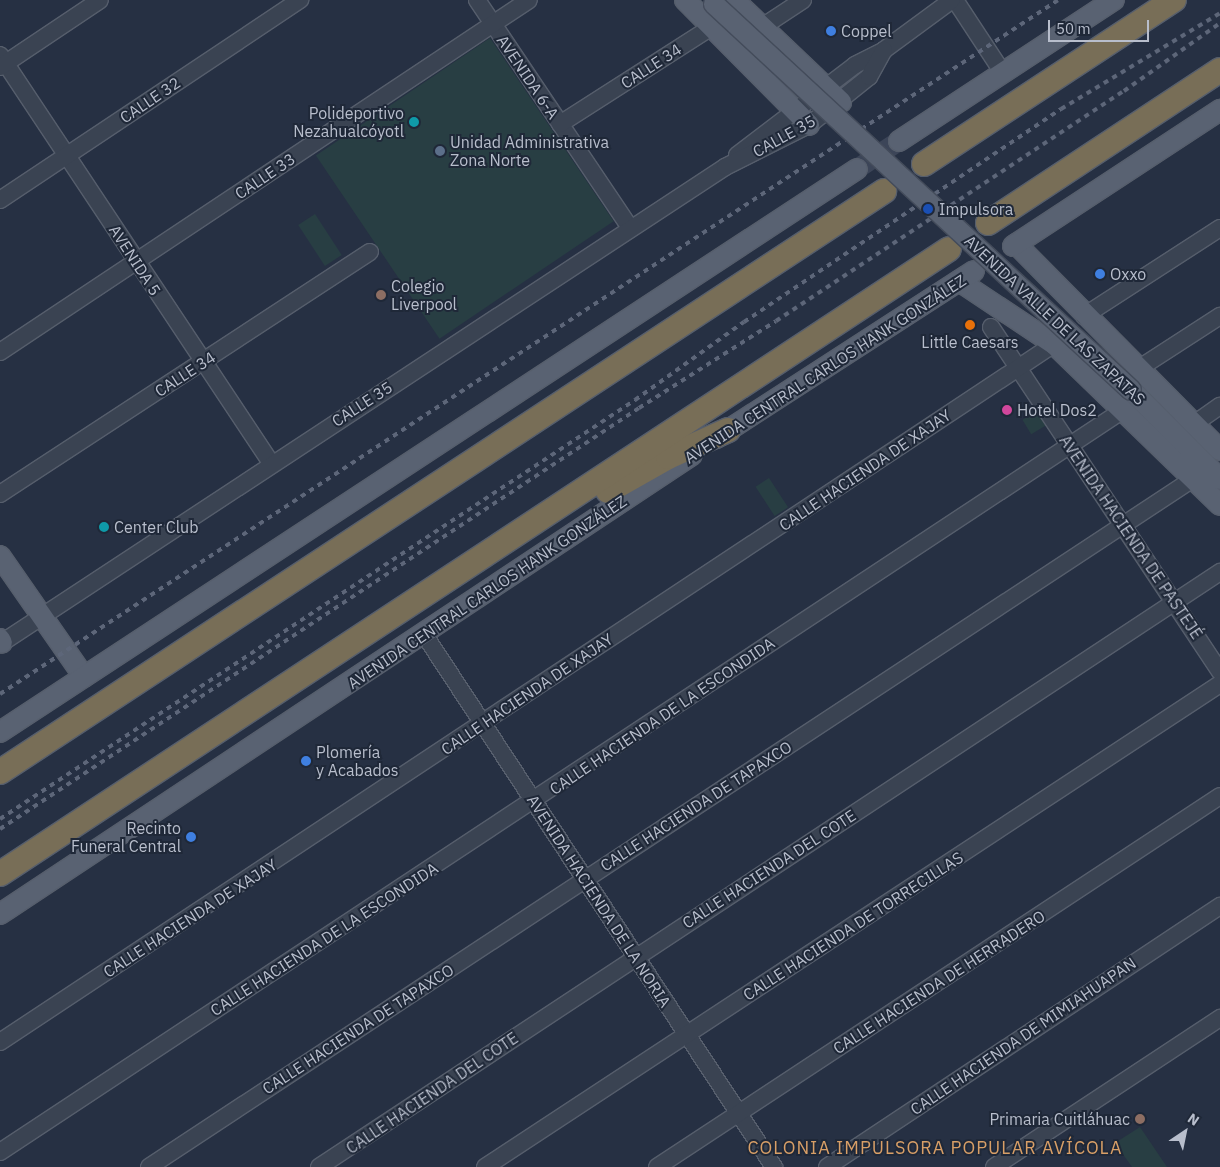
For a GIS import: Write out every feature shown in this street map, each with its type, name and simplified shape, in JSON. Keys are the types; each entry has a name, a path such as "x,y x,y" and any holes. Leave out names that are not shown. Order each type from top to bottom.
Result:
{"highway":[{"path":"1080,62 1156,0"},
{"path":"924,164 1174,0"},
{"path":"988,223 1220,70"},
{"path":"0,772 884,191"},
{"name":"AVENIDA CENTRAL CARLOS HANK GONZÁLEZ","path":"0,874 949,249"},
{"path":"546,516 591,501 668,456 728,430"}],"main road":[{"path":"685,0 803,118"},
{"path":"899,141 1114,0"},
{"path":"725,3 762,27 841,102"},
{"name":"AVENIDA VALLE DE LAS ZAPATAS","path":"725,3 1131,390 1220,479"},
{"path":"748,62 776,42"},
{"name":"AVENIDA VALLE DE LAS ZAPATAS","path":"1220,110 1015,245 1132,363 1207,414 1220,450"},
{"path":"0,732 857,169"},
{"name":"AVENIDA VALLE DE LAS ZAPATAS","path":"967,276 1054,344 1220,505"},
{"name":"AVENIDA CENTRAL CARLOS HANK GONZÁLEZ","path":"0,914 424,634 728,430 967,276"},
{"path":"1096,385 1096,378 1103,366 1112,360 1132,363"},
{"path":"0,556 84,677"}],"street":[{"path":"2,62 100,0"},
{"name":"CALLE 32","path":"0,200 300,0"},
{"name":"AVENIDA 6-A","path":"477,0 630,228"},
{"name":"CALLE 33","path":"0,352 529,0"},
{"path":"732,46 803,0"},
{"path":"826,88 855,64 884,50 954,0 1003,73"},
{"name":"CALLE 34","path":"560,124 712,27 725,3"},
{"path":"841,102 869,77 884,50"},
{"name":"AVENIDA 5","path":"2,62 67,156 202,363 271,463"},
{"name":"CALLE 35","path":"803,118 826,88"},
{"name":"CALLE 35","path":"1,642 271,463 725,167 748,144 841,102"},
{"path":"1084,316 1220,228"},
{"name":"CALLE 34","path":"0,494 370,252"},
{"path":"1132,363 1220,316"},
{"name":"AVENIDA HACIENDA DE PASTEJÉ","path":"992,327 1220,672"},
{"name":"CALLE HACIENDA DE XAJAY","path":"0,1042 1054,344"},
{"name":"CALLE HACIENDA DE LA ESCONDIDA","path":"0,1152 534,802 1123,410"},
{"name":"CALLE HACIENDA DE TAPAXCO","path":"149,1167 1193,479"},
{"name":"CALLE HACIENDA DEL COTE","path":"319,1167 1220,572"},
{"name":"AVENIDA HACIENDA DE LA NORIA","path":"424,634 774,1167"},
{"name":"CALLE HACIENDA DE TORRECILLAS","path":"485,1167 1220,684"},
{"name":"CALLE HACIENDA DE HERRADERO","path":"657,1167 1220,796"},
{"name":"CALLE HACIENDA DE MIMIAHUAPAN","path":"827,1167 1220,906"},
{"path":"994,1167 1220,1018"}],"green space":[{"path":"490,38 614,221 439,339 316,155"},
{"path":"315,214 342,255 325,266 298,225"},
{"path":"1037,411 1046,426 1031,434 1022,420"},
{"path":"769,478 788,507 775,516 756,487"},
{"path":"1140,1127 1167,1167 1132,1167 1115,1143"}],"tunnel":[{"path":"857,169 899,141"}],"railway":[{"path":"0,694 1058,0"},
{"path":"0,819 635,400 744,322 1061,109 1220,13"},
{"path":"0,829 639,408 776,321 1124,91 1220,23"}],"place":[{"name":"Coppel","path":"831,31"},
{"name":"Polideportivo Nezahualcóyotl","path":"414,122"},
{"name":"Unidad Administrativa Zona Norte","path":"440,151"},
{"name":"Impulsora","path":"928,209"},
{"name":"Oxxo","path":"1100,274"},
{"name":"Colegio Liverpool","path":"381,295"},
{"name":"Little Caesars","path":"970,325"},
{"name":"Hotel Dos2","path":"1007,410"},
{"name":"Center Club","path":"104,527"},
{"name":"Plomería y Acabados","path":"306,761"},
{"name":"Recinto Funeral Central","path":"191,837"},
{"name":"Primaria Cuitláhuac","path":"1140,1119"}],"district":[{"name":"COLONIA IMPULSORA POPULAR AVÍCOLA","path":"935,1148"}]}
